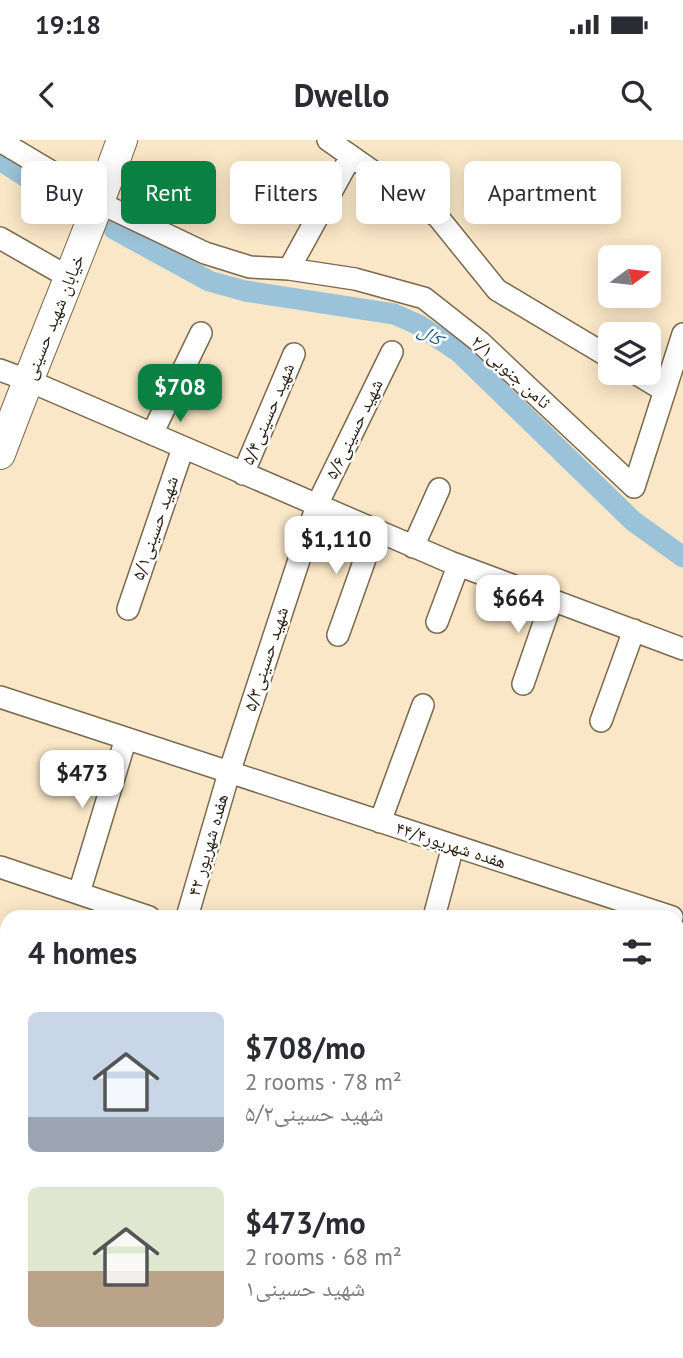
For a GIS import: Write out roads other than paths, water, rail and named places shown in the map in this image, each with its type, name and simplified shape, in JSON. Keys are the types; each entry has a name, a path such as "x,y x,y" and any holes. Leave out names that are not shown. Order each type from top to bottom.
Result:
{"main road":[{"name":"خیابان شهید حسینی","path":"107,183 122,140"},
{"name":"خیابان شهید حسینی","path":"0,454 14,375 70,278 92,224"}],"street":[{"path":"328,140 438,217 497,290 598,350"},
{"path":"0,141 34,161"},
{"path":"289,269 351,156"},
{"name":"ثامن جنوبی۲/۱","path":"107,206 205,253 250,267 289,269 355,279 424,298 480,342 634,487 665,391"},
{"path":"0,238 70,278"},
{"path":"152,435 201,333"},
{"path":"655,385 665,391 683,334"},
{"name":"شهید حسینی۵/۶","path":"317,505 392,352"},
{"name":"شهید حسینی۵/۴","path":"243,474 294,354"},
{"path":"14,375 458,566 683,649"},
{"name":"شهید حسینی۵/۱","path":"128,609 183,448"},
{"path":"413,547 439,489"},
{"name":"شهید حسینی۵/۳","path":"229,773 317,505"},
{"path":"338,635 374,531"},
{"path":"437,622 458,566"},
{"path":"523,684 552,600"},
{"path":"601,721 634,630"},
{"name":"هفده شهریور۴۴/۴","path":"0,697 453,846 628,910"},
{"path":"380,822 423,705"},
{"path":"79,893 126,738"},
{"name":"هفده شهریور ۴۲","path":"189,910 229,773"},
{"path":"436,910 453,846"},
{"path":"0,867 129,910"}],"waterway":[{"name":"کال","path":"0,160 21,174"},
{"name":"کال","path":"114,229 209,281 245,291 394,314 419,325 459,352 633,521 683,557"}]}
